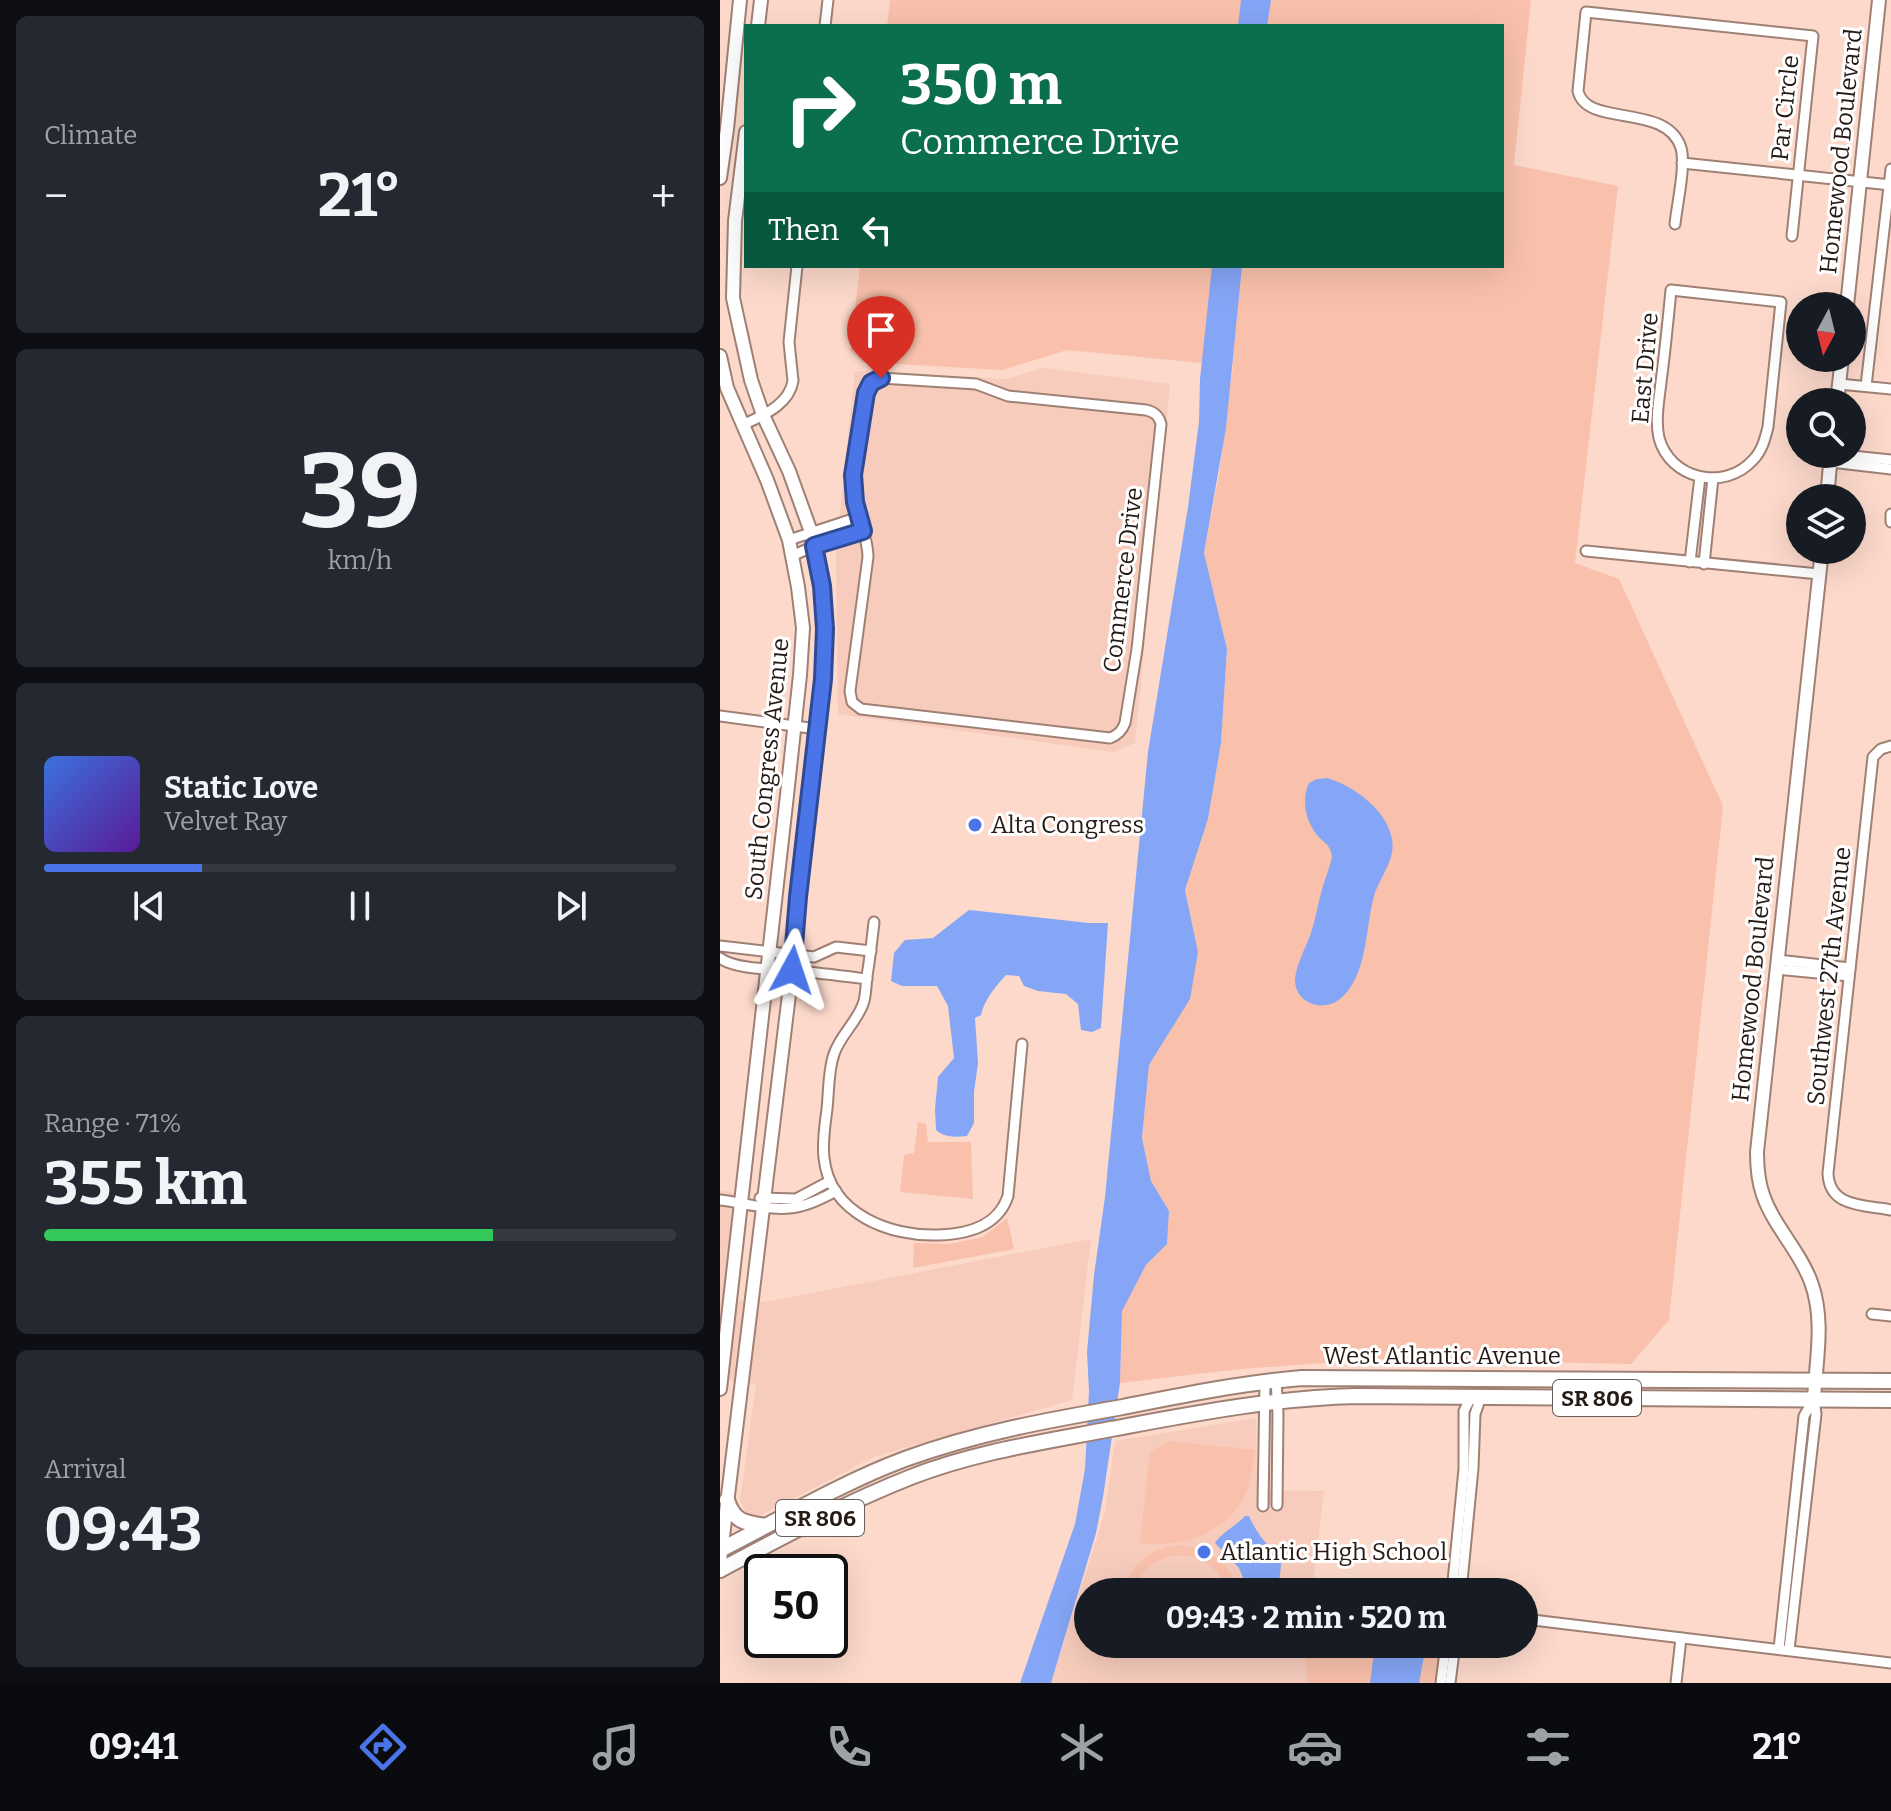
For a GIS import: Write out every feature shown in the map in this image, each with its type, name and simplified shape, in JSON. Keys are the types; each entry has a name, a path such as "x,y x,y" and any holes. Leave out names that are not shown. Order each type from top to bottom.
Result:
{"main road":[{"path":"720,178 740,0"},
{"path":"758,24 761,0"},
{"name":"Homewood Boulevard","path":"1848,292 1879,0"},
{"name":"South Congress Avenue","path":"720,1553 794,954 823,679 825,629 822,586 811,532 751,380 733,298 735,221 744,148"},
{"name":"South Congress Avenue","path":"720,356 727,388 789,540 803,628 795,725 720,1389"},
{"path":"1839,388 1840,372"},
{"name":"Homewood Boulevard","path":"1814,1399 1819,1321 1812,1284 1763,1198 1757,1152 1820,564"},
{"path":"726,1346 730,1359 743,1373"},
{"name":"West Atlantic Avenue","path":"720,1553 825,1495 903,1460 949,1444 998,1431 1226,1386 1302,1378 1891,1381"},
{"path":"1476,1397 1481,1388 1509,1378"},
{"name":"West Atlantic Avenue","path":"720,1570 814,1521 909,1478 955,1462 1194,1413 1326,1397 1891,1400"},
{"path":"727,1500 731,1512 738,1519 766,1526"}],"street":[{"path":"825,24 828,0"},
{"name":"Par Circle","path":"1798,175 1813,36 1586,12 1578,91 1582,102 1592,108 1662,126 1679,144 1682,163 1890,185"},
{"path":"727,129 744,132"},
{"path":"1675,224 1682,163"},
{"path":"1866,386 1891,169"},
{"path":"1792,236 1798,175"},
{"path":"743,425 786,398 792,387 789,342 797,268"},
{"name":"East Drive","path":"1671,290 1781,302 1768,427 1762,447 1743,469 1727,476 1707,478 1687,473 1671,459 1663,449 1658,434 1671,290"},
{"name":"Commerce Drive","path":"875,380 976,384 1008,396 1146,410 1157,415 1161,424 1147,564 1137,649 1125,723 1120,733 1110,738 856,706 850,691 868,557 859,517 853,475 866,393 875,380"},
{"path":"1839,384 1891,389"},
{"path":"1866,459 1891,460"},
{"path":"1866,464 1891,469"},
{"path":"1690,562 1707,478"},
{"path":"1704,564 1707,478"},
{"path":"1891,514 1891,522"},
{"path":"789,540 859,517"},
{"path":"792,556 863,531"},
{"path":"1586,551 1819,574"},
{"path":"720,716 817,729"},
{"name":"Southwest 27th Avenue","path":"1891,746 1873,757 1828,1173 1829,1185 1841,1200 1891,1210"},
{"path":"874,922 864,1002 835,1050 831,1065 823,1139 830,1181 857,1213 877,1225 901,1233 927,1235 948,1235 980,1228 994,1220 1008,1196 1022,1044"},
{"path":"720,946 814,957 836,947 871,951"},
{"path":"720,958 726,962 768,969 867,979"},
{"path":"1776,965 1849,972"},
{"path":"720,1200 741,1203 796,1199 830,1181"},
{"path":"765,1201 798,1207 836,1191"},
{"path":"1872,1314 1891,1316"},
{"path":"1271,1380 1277,1505"},
{"path":"1453,1578 1464,1469 1464,1411 1476,1397"},
{"path":"1462,1578 1476,1397"},
{"path":"1784,1650 1816,1414 1814,1399"},
{"path":"1263,1506 1272,1402"},
{"path":"998,1431 1002,1450"},
{"path":"1538,1621 1891,1663"},
{"path":"1676,1683 1681,1638"},
{"path":"1447,1658 1450,1683"},
{"path":"1441,1683 1450,1658"}],"shaded area":[{"path":"890,0 1531,0 1514,165 1618,186 1575,563 1619,579 1723,806 1669,1320 1631,1364 1381,1359 1241,1369 1120,1383 1122,1311 1146,1265 1167,1243 1169,1211 1151,1181 1142,1139 1149,1065 1171,1030 1198,952 1185,890 1208,819 1221,743 1227,649 1204,553 1219,474 1233,366 1067,350 1002,370 862,362 850,350 860,268 1504,268 1504,24 887,24"},
{"path":"1043,368 1170,384 1135,743 1113,752 838,714 836,550 855,371 1006,379"},
{"path":"918,1122 926,1124 928,1142 971,1142 973,1199 900,1192 904,1155 914,1153"},
{"path":"720,1191 737,1193 725,1300 765,1302 1091,1239 1072,1400 876,1456 757,1517 746,1513 740,1500 756,1385 720,1378"},
{"path":"1007,1218 1014,1249 913,1268 914,1243 949,1244 983,1237"},
{"name":"Atlantic High School","path":"1256,1418 1257,1490 1324,1491 1314,1578 1084,1578 1105,1512 1115,1441"},
{"path":"1169,1441 1255,1450 1248,1487 1243,1499 1224,1522 1198,1537 1170,1543 1140,1543 1150,1454"},
{"path":"1190,1546 1209,1553 1224,1565 1233,1578 1221,1578 1209,1565 1181,1556 1166,1558 1140,1578 1128,1578 1143,1560 1169,1547"},
{"name":"Atlantic High School","path":"1074,1610 1074,1658 1306,1658 1307,1683 1051,1683"},
{"path":"1306,1658 1440,1658 1437,1683 1307,1683"}],"water":[{"path":"1241,0 1271,0 1267,24 1238,24"},
{"path":"1212,268 1242,268 1226,428 1204,553 1227,649 1221,743 1208,819 1185,890 1198,952 1190,999 1149,1065 1142,1138 1151,1181 1169,1211 1167,1244 1146,1265 1122,1311 1120,1383 1103,1497 1082,1578 1074,1578 1074,1606 1051,1683 1020,1683 1075,1524 1085,1469 1089,1391 1087,1352 1148,752 1199,422 1200,379"},
{"path":"1327,778 1358,793 1376,809 1389,828 1393,847 1374,896 1356,978 1340,999 1318,1005 1300,995 1295,980 1332,857 1329,847 1310,823 1305,796 1309,783"},
{"path":"969,910 1108,923 1101,1028 1092,1032 1081,1030 1078,1004 1066,994 1038,991 1024,986 1019,976 1006,975 994,989 981,1015 975,1018 978,1063 974,1123 967,1136 951,1136 936,1130 935,1109 938,1077 954,1058 948,1006 937,986 902,986 891,981 894,953 905,940 933,938"},
{"path":"1249,1516 1262,1538 1280,1556 1280,1578 1243,1578 1239,1568 1215,1543"},
{"path":"1373,1658 1424,1658 1419,1683 1370,1683"}],"place":[{"name":"Alta Congress","path":"975,825"},
{"name":"Atlantic High School","path":"1204,1552"}],"route":[{"path":"792,970 823,679 825,629 822,586 814,546 863,531 855,502 853,475 867,388 881,378"}]}
